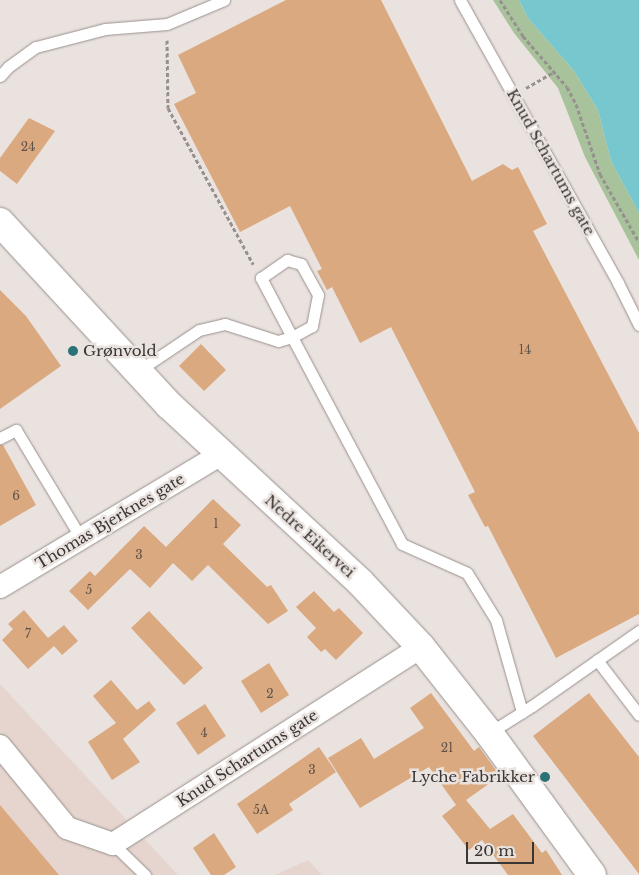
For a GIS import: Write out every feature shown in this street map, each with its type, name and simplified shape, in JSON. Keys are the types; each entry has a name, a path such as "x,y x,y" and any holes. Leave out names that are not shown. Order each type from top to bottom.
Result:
{"main road":[{"name":"Nedre Eikervei","path":"0,222 137,372 220,455 360,582 421,647 489,733 592,875"}],"street":[{"name":"Thomas Bjerknes gate","path":"0,587 220,455"},
{"name":"Knud Schartums gate","path":"112,844 421,647"},
{"path":"0,746 68,828 112,844"}],"lane":[{"path":"0,76 8,67 36,47 105,29 167,24 224,0"},
{"name":"Knud Schartums gate","path":"460,0 618,282 639,325"},
{"path":"137,372 198,330 226,324 278,341 292,337 312,326 318,295 301,264 287,260 260,278 292,337 402,544 467,573 496,620 522,712"},
{"path":"0,438 16,430 81,538"},
{"path":"489,733 639,631"},
{"path":"598,660 639,715"},
{"path":"112,844 145,875"}],"path":[{"path":"500,0 523,36 567,87 576,104 600,174 639,242"},
{"path":"167,24 168,108 260,278"},
{"path":"514,96 554,72"}],"shaded area":[{"path":"0,684 178,875 0,875"},
{"path":"308,860 322,875 275,875"}],"green space":[{"path":"493,0 519,0 528,18 574,71 598,110 611,161 639,213 639,260 585,157 558,88 514,33"}],"water":[{"path":"519,0 639,0 639,213 611,161 598,110 574,71 528,18"}],"building":[{"path":"286,0 381,0 472,181 503,164 512,170 518,167 547,224 533,231 639,433 639,614 556,658 488,526 485,527 468,495 475,492 391,327 360,343 332,287 327,290 317,271 322,269 290,206 240,232 174,104 196,93 178,55"},
{"path":"29,118 55,131 17,184 0,171 0,158"},
{"path":"0,290 26,316 61,366 0,409"},
{"path":"201,344 226,370 204,391 179,366"},
{"path":"0,445 3,445 36,505 0,526"},
{"path":"213,499 241,525 223,544 267,587 271,585 288,611 268,624 208,565 192,581 173,563 150,588 130,569 88,610 69,591 90,571 95,576 144,526 166,547"},
{"path":"314,591 334,612 339,608 363,633 336,660 325,649 321,652 307,637 316,628 296,607"},
{"path":"24,610 48,638 64,625 78,641 62,655 54,646 28,669 2,640 13,629 8,624"},
{"path":"149,611 203,668 184,685 131,628"},
{"path":"269,663 289,695 261,713 241,681"},
{"path":"111,680 137,710 149,701 156,710 123,739 140,762 112,780 88,742 116,723 93,696"},
{"path":"431,693 474,751 479,747 500,776 466,800 490,829 513,814 542,853 546,850 562,875 508,875 482,840 469,850 442,816 456,805 429,767 360,808 328,758 361,738 374,759 424,728 410,708"},
{"path":"589,693 639,757 639,874 533,736"},
{"path":"205,704 226,736 198,755 176,723"},
{"path":"319,747 336,772 289,804 293,810 257,834 237,804"},
{"path":"0,805 59,875 0,875"},
{"path":"214,833 236,867 224,875 211,875 193,848"}],"place":[{"name":"Grønvold","path":"73,351"},
{"name":"Lyche Fabrikker","path":"545,777"}]}
